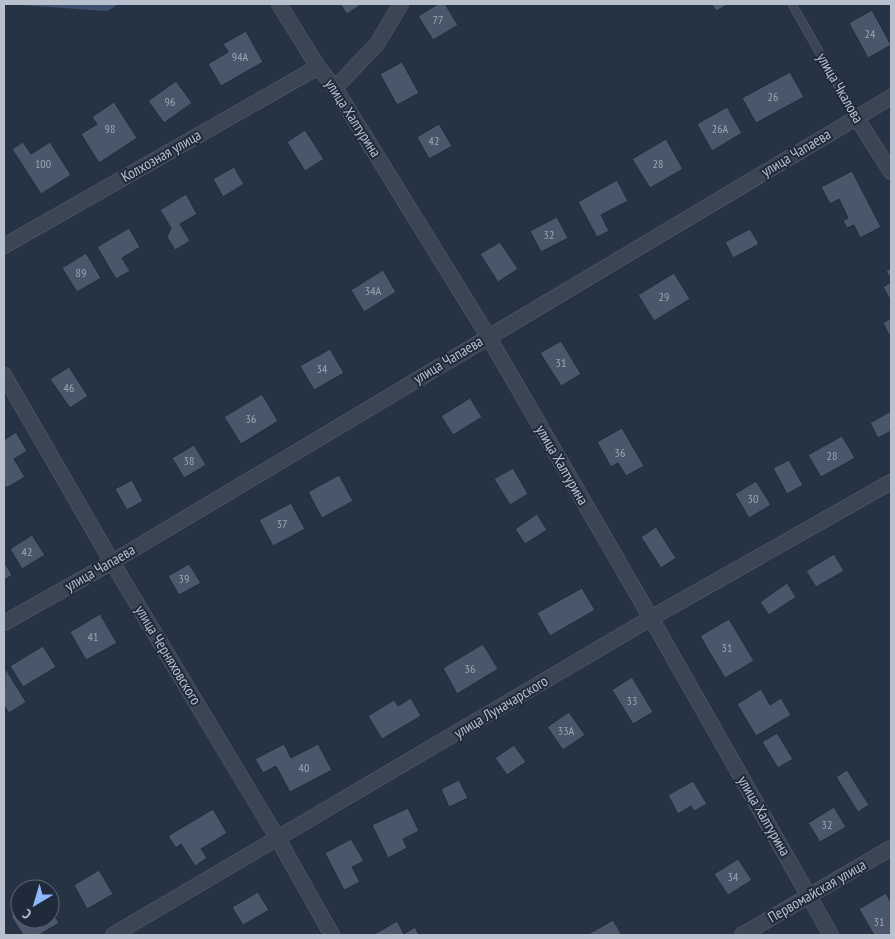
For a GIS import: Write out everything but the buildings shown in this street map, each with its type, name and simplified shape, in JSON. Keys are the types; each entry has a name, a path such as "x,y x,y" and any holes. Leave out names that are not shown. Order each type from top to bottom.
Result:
{"street":[{"name":"улица Халтурина","path":"279,4 318,66 335,88 488,336 831,935"},
{"path":"335,88 377,44 401,4"},
{"name":"Колхозная улица","path":"4,246 318,66"},
{"name":"улица Чапаева","path":"4,623 112,562 891,97"},
{"name":"улица Чкалова","path":"856,117 891,172"},
{"name":"улица Черняховского","path":"4,375 112,562 278,839 332,935"},
{"name":"улица Луначарского","path":"113,935 651,618 891,482"},
{"name":"Первомайская улица","path":"742,935 891,848"}],"lane":[{"name":"улица Чкалова","path":"792,4 856,117"}],"water":[{"path":"8,4 119,4 107,11"}]}
